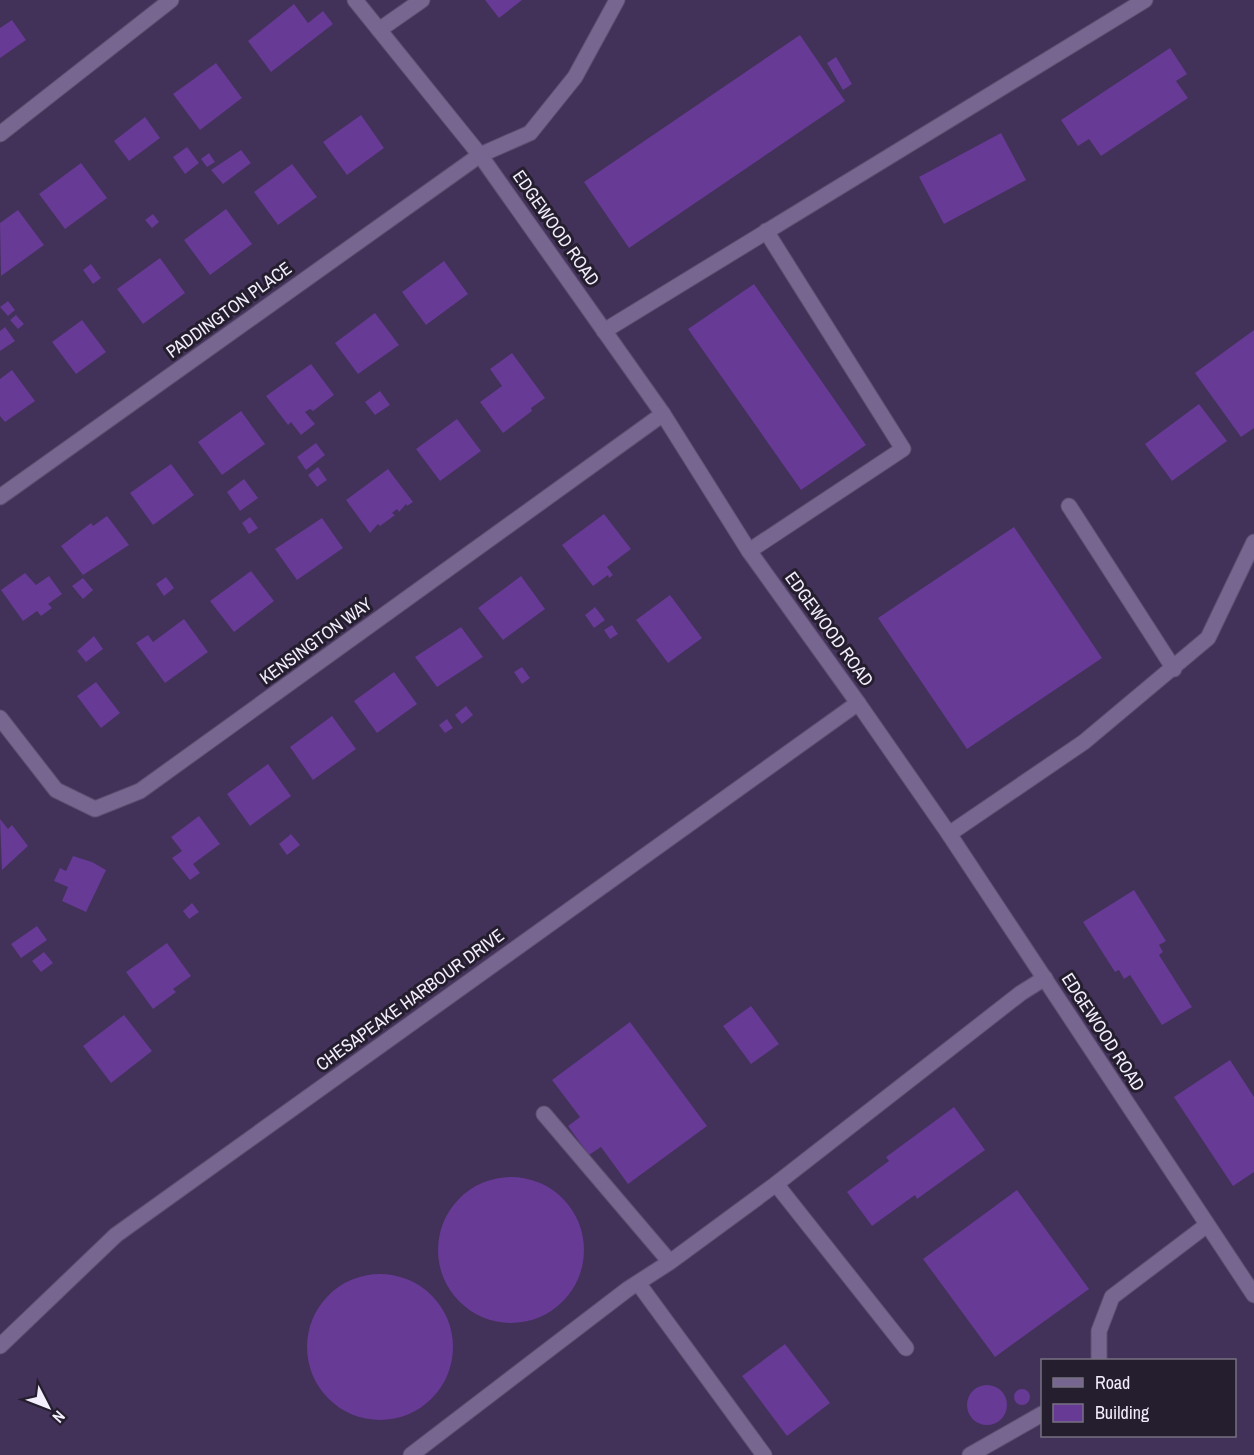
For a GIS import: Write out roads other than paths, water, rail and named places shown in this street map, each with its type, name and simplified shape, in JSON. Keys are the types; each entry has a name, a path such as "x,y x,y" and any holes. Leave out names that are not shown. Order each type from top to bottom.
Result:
{"street":[{"path":"0,134 171,0"},
{"name":"EDGEWOOD ROAD","path":"355,0 480,155 663,414 749,550 949,834 1254,1295"},
{"path":"379,30 422,0"},
{"name":"PADDINGTON PLACE","path":"0,497 480,155 530,133 575,77 617,0"},
{"path":"604,330 1144,0"},
{"path":"749,550 903,449 766,231"},
{"name":"KENSINGTON WAY","path":"0,718 56,790 95,809 140,791 663,414"},
{"path":"1069,506 1174,669"},
{"path":"949,834 1084,741 1174,669 1208,638 1254,542"},
{"name":"CHESAPEAKE HARBOUR DRIVE","path":"0,1346 116,1235 858,703"},
{"path":"411,1455 638,1283 776,1184 1021,993 1045,978"},
{"path":"544,1114 670,1262"},
{"path":"776,1184 906,1348"},
{"path":"1099,1359 1099,1331 1112,1297 1207,1225"},
{"path":"638,1283 764,1455"},
{"path":"970,1455 1041,1415"}]}
